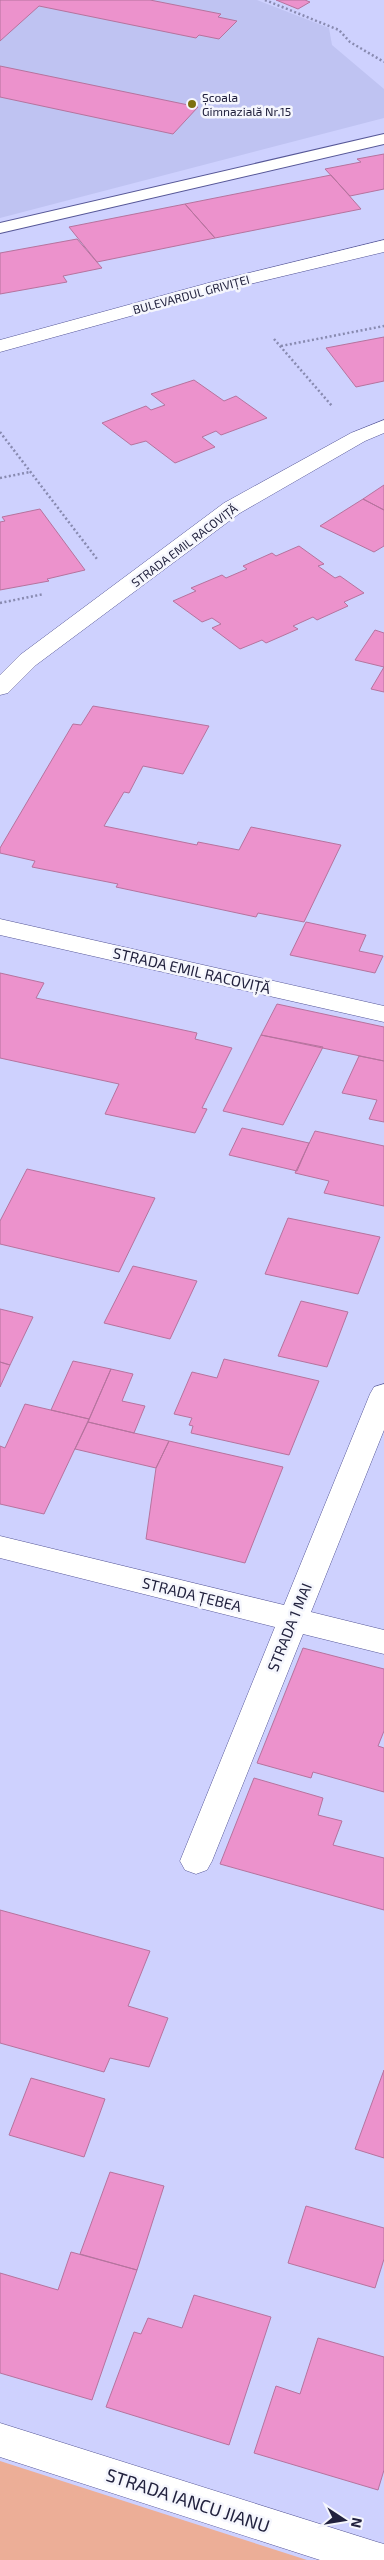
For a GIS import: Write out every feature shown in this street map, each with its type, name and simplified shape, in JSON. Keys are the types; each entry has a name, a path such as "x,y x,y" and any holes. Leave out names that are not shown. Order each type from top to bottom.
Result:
{"street":[{"name":"BULEVARDUL GRIVIȚEI","path":"0,346 219,286 384,246"},
{"name":"STRADA EMIL RACOVIȚĂ","path":"0,688 28,660 232,508 358,437 384,426"},
{"name":"STRADA EMIL RACOVIȚĂ","path":"0,927 384,1014"},
{"name":"STRADA 1 MAI","path":"196,1861 384,1394"},
{"name":"STRADA ȚEBEA","path":"0,1547 384,1642"},
{"name":"STRADA IANCU JIANU","path":"0,2440 377,2560"}],"lane":[{"path":"0,228 384,139"}],"path":[{"path":"265,0 339,30 350,42 384,62"},
{"path":"280,346 384,326"},
{"path":"274,339 358,437"},
{"path":"0,432 99,562"},
{"path":"0,478 30,472"},
{"path":"0,603 52,592"}],"shaded area":[{"name":"Școala Gimnazială Nr.15","path":"0,0 257,0 329,28 332,45 384,89 384,118 0,218"},
{"path":"0,2461 307,2560 0,2560"}],"building":[{"path":"0,0 150,0 221,14 218,17 237,21 219,39 199,35 196,38 39,6 0,41"},
{"path":"276,0 305,0 310,2 298,9"},
{"path":"0,66 198,107 173,134 0,97"},
{"path":"384,154 384,189 350,196 325,169 361,162 357,159"},
{"path":"331,175 361,209 215,238 185,204"},
{"path":"185,204 215,238 97,262 69,227"},
{"path":"77,239 102,268 63,276 67,282 0,294 0,253"},
{"path":"384,337 384,381 356,387 326,348"},
{"path":"194,380 224,401 236,396 267,418 221,435 216,431 202,437 215,447 175,463 146,441 131,445 102,423 146,406 151,410 165,405 151,394"},
{"path":"384,485 384,510 363,499"},
{"path":"363,499 384,510 384,546 374,552 320,526"},
{"path":"40,509 85,570 47,579 49,581 0,590 0,522 5,521 2,517"},
{"path":"299,546 324,564 318,566 335,578 340,576 364,593 344,602 348,606 317,620 313,617 293,626 298,629 266,643 262,640 240,649 212,628 221,624 212,618 202,622 173,601 196,591 191,588 222,575 226,578 247,569 243,566 272,553 276,556"},
{"path":"375,630 384,633 384,667 355,660"},
{"path":"384,667 384,692 371,689"},
{"path":"93,706 209,726 183,774 143,766 129,793 124,792 104,826 197,845 198,842 239,850 251,827 341,845 304,922 258,913 256,917 116,887 118,884 32,867 35,861 0,853 0,848 73,724 81,725"},
{"path":"306,922 366,935 359,951 383,956 375,973 290,955"},
{"path":"0,973 44,983 36,998 197,1033 195,1039 232,1048 202,1108 207,1109 195,1133 105,1114 119,1084 0,1058"},
{"path":"277,1004 384,1027 384,1061 261,1035"},
{"path":"261,1035 323,1047 283,1125 223,1111"},
{"path":"359,1056 384,1061 384,1122 369,1119 377,1100 342,1093"},
{"path":"242,1128 309,1143 297,1171 229,1155"},
{"path":"315,1131 384,1146 384,1206 324,1193 329,1181 295,1173"},
{"path":"27,1169 155,1198 119,1272 0,1244 0,1221"},
{"path":"288,1218 380,1237 358,1294 265,1274"},
{"path":"133,1266 197,1281 170,1339 104,1323"},
{"path":"301,1301 348,1312 327,1367 278,1356"},
{"path":"0,1309 33,1317 10,1365 0,1362"},
{"path":"224,1359 319,1381 289,1455 191,1433 193,1426 189,1425 192,1418 174,1414 192,1372 217,1378"},
{"path":"73,1361 111,1369 89,1419 51,1410"},
{"path":"0,1362 10,1365 0,1387"},
{"path":"111,1369 133,1374 122,1401 145,1406 134,1433 88,1422"},
{"path":"25,1404 89,1419 44,1514 0,1504 0,1446 5,1448"},
{"path":"88,1422 169,1441 156,1468 75,1449"},
{"path":"169,1441 283,1467 245,1563 146,1539 156,1468"},
{"path":"303,1648 384,1669 384,1731 378,1746 384,1748 384,1792 313,1772 311,1778 257,1763"},
{"path":"254,1778 323,1798 318,1815 342,1821 333,1845 384,1858 384,1910 220,1864"},
{"path":"0,1910 150,1951 128,2006 168,2018 149,2067 110,2058 104,2072 0,2043"},
{"path":"384,2070 384,2158 355,2149"},
{"path":"31,2078 105,2099 84,2157 9,2135"},
{"path":"110,2172 164,2186 137,2270 80,2254"},
{"path":"306,2206 384,2228 384,2259 375,2288 288,2263"},
{"path":"71,2252 137,2270 92,2400 0,2373 0,2273 58,2290"},
{"path":"194,2295 271,2317 229,2445 106,2407 134,2332 141,2334 148,2318 182,2328"},
{"path":"318,2338 384,2357 384,2470 378,2490 254,2453 276,2386 300,2394"}],"place":[{"name":"Școala Gimnazială Nr.15","path":"192,104"}]}
